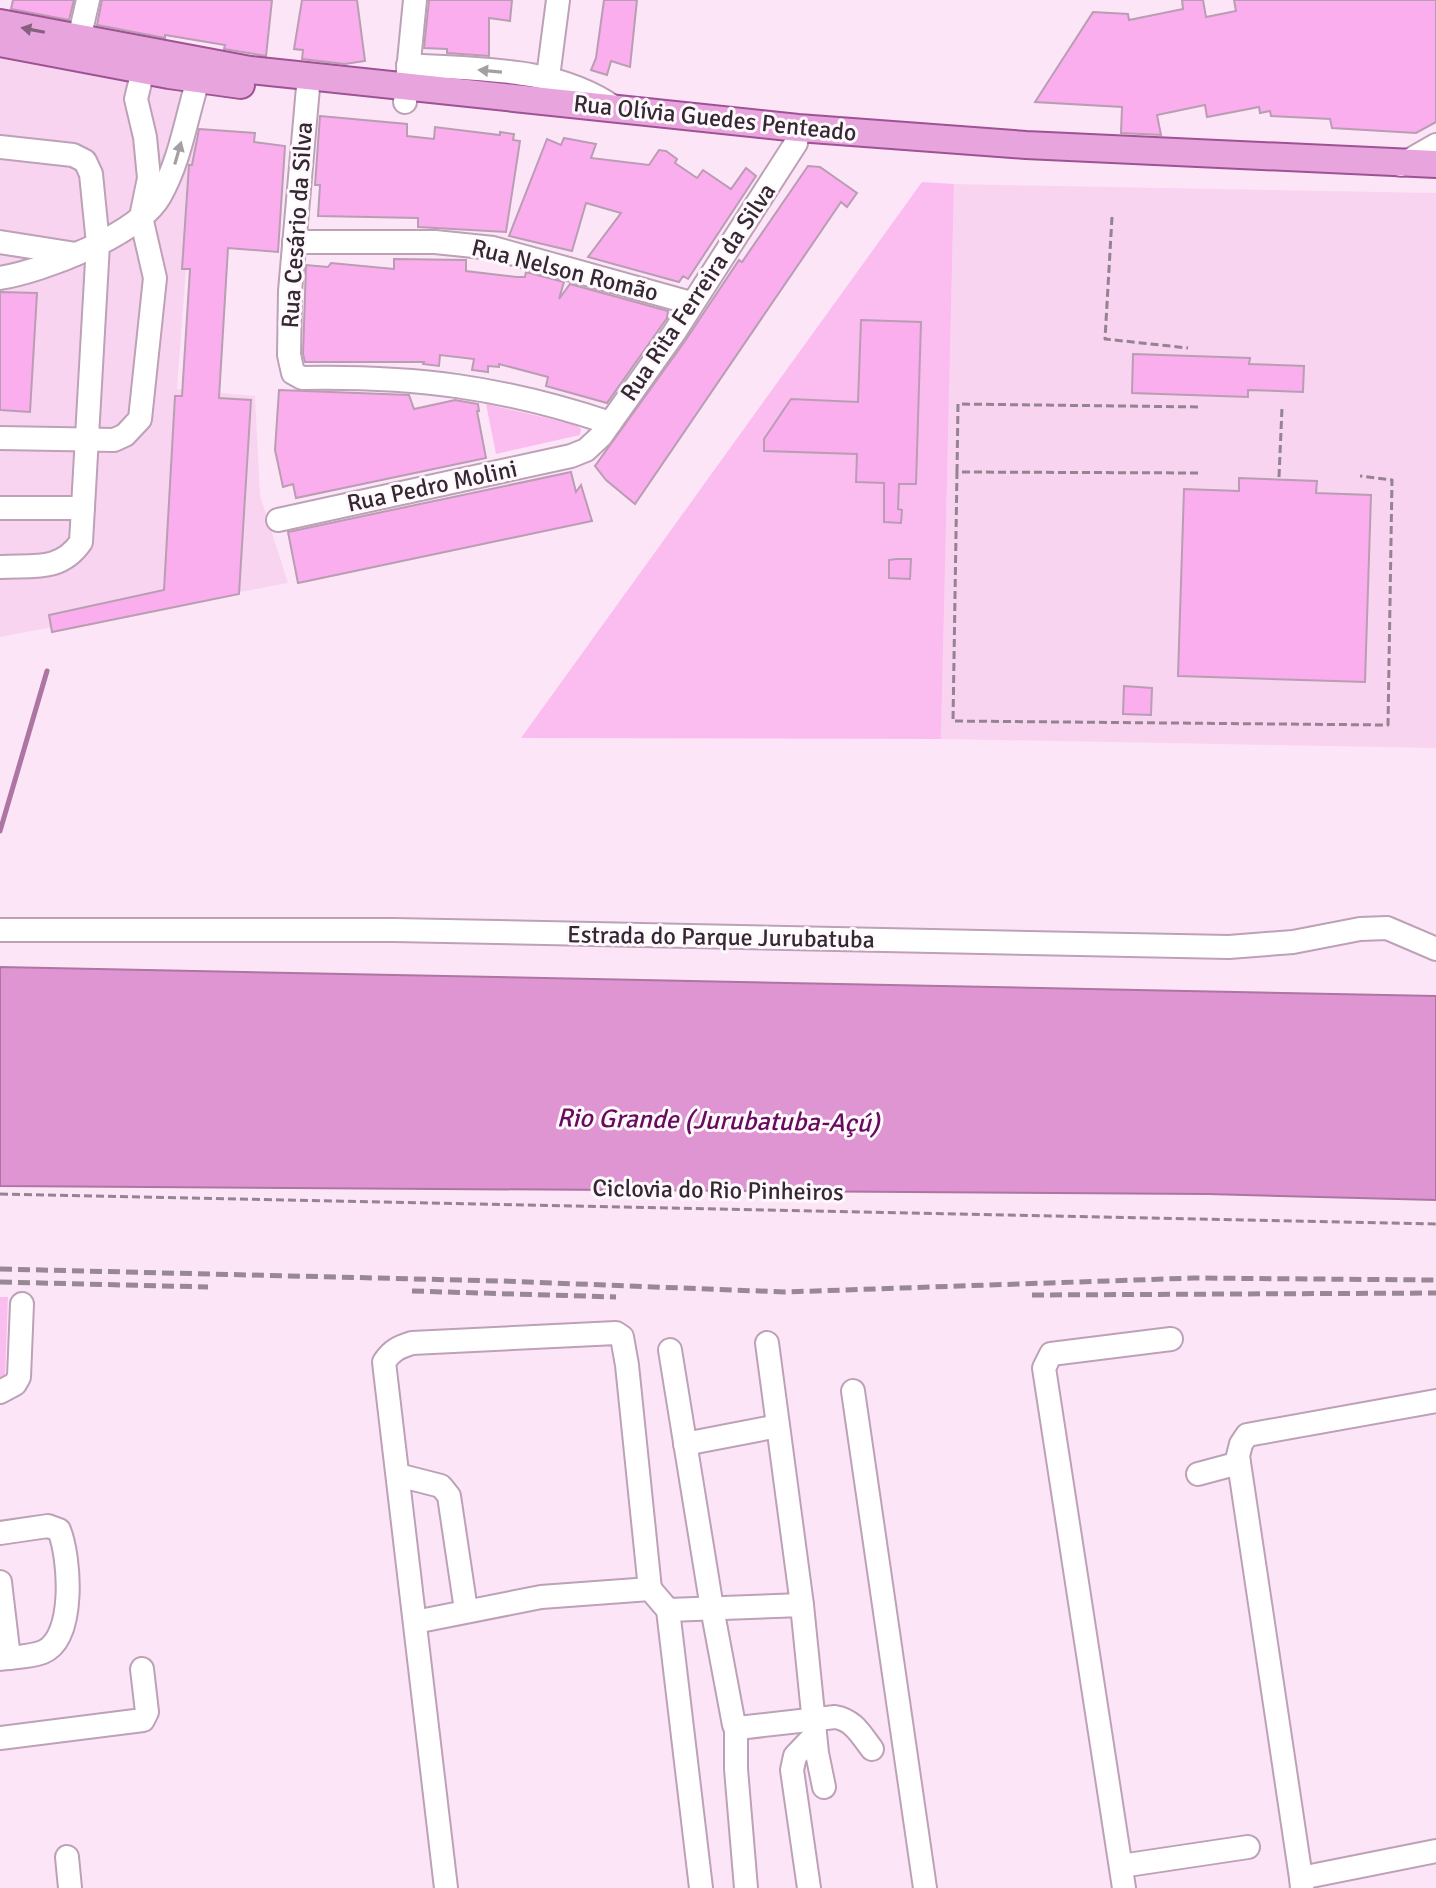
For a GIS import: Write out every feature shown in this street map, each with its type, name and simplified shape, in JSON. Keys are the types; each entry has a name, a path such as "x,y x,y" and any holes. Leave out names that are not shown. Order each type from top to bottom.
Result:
{"main road":[{"name":"Rua Olívia Guedes Penteado","path":"0,23 79,39 171,66 308,84"},
{"name":"Rua Olívia Guedes Penteado","path":"0,43 143,70 171,66 198,80 406,85 616,109 797,136"},
{"name":"Rua Olívia Guedes Penteado","path":"406,85 797,136 1026,145 1397,168 1436,164"},
{"name":"Rua Olívia Guedes Penteado","path":"1397,168 1436,178"}],"street":[{"path":"79,39 88,0"},
{"path":"415,0 406,85 548,77 602,99 616,109"},
{"path":"548,77 558,0"},
{"path":"0,438 114,440 125,435 140,419 155,288 141,217 149,178 145,137 136,99 143,70"},
{"path":"0,278 20,275 98,244 141,217 159,200 173,170 198,80"},
{"name":"Rua Cesário da Silva","path":"308,84 289,338 293,373 302,378 400,380 485,389 555,404 610,423"},
{"name":"Rua Rita Ferreira da Silva","path":"586,450 610,423 674,333 797,136"},
{"path":"1397,168 1436,145"},
{"path":"0,147 73,155 85,161 91,174 98,244 81,542 71,556 57,564 0,567"},
{"path":"0,242 77,254"},
{"name":"Rua Nelson Romão","path":"294,242 435,242 493,248 691,303"},
{"name":"Rua Pedro Molini","path":"278,520 571,456 586,450"},
{"path":"0,508 83,508"},
{"name":"Estrada do Parque Jurubatuba","path":"0,930 394,930 1229,947 1293,942 1360,929 1387,928 1436,949"},
{"path":"0,1392 15,1384 19,1377 22,1304"},
{"path":"446,1888 384,1362 398,1347 412,1343 616,1333 622,1337 627,1365 650,1589 668,1610 701,1888"},
{"path":"1171,1339 1051,1354 1044,1368 1122,1877 1248,1847"},
{"path":"767,1343 824,1787"},
{"path":"670,1350 712,1608 736,1727 736,1769 746,1888"},
{"path":"853,1391 925,1888"},
{"path":"1436,1401 1247,1435 1241,1444 1239,1463 1302,1883 1436,1851"},
{"path":"685,1444 778,1426"},
{"path":"1198,1474 1239,1463"},
{"path":"398,1475 441,1486 449,1496 466,1610"},
{"path":"0,1533 48,1526 59,1530 64,1541 68,1608 61,1633 45,1652 4,1659 0,1582"},
{"path":"415,1622 541,1597 650,1589"},
{"path":"668,1610 802,1605"},
{"path":"0,1738 143,1720 147,1712 142,1669"},
{"path":"736,1727 814,1727 844,1719 851,1722 872,1749"},
{"path":"809,1888 792,1770 795,1756 814,1727"},
{"path":"67,1857 70,1888"}],"path":[{"path":"1112,217 1105,339 1188,348"},
{"path":"1202,407 958,404 953,721 1388,725 1392,480 1360,476"},
{"path":"1279,477 1282,408"},
{"path":"957,472 1198,473"},
{"name":"Ciclovia do Rio Pinheiros","path":"0,1194 1436,1224"}],"shaded area":[{"path":"0,54 199,93 177,389 255,396 260,495 288,583 0,637"},
{"path":"922,182 954,184 941,739 521,738"},
{"path":"954,184 1436,193 1436,748 941,739"},
{"path":"486,404 577,425 581,429 580,435 496,454"},
{"path":"0,1297 8,1297 5,1377 0,1379"}],"water":[{"name":"Rio Grande (Jurubatuba-Açú)","path":"0,967 1436,996 1436,1200 1207,1194 0,1186"}],"building":[{"path":"13,0 74,0 69,20 11,9"},
{"path":"102,0 272,0 266,56 224,49 225,45 97,25"},
{"path":"302,0 357,0 365,61 345,64 302,59 303,50 294,49"},
{"path":"429,0 512,0 510,21 489,18 489,56 424,48"},
{"path":"604,0 637,0 630,67 611,61 607,75 591,70 596,58"},
{"path":"1182,0 1203,0 1206,17 1236,11 1234,0 1436,0 1436,122 1416,133 1332,128 1330,119 1271,116 1270,111 1260,113 1259,107 1207,117 1205,105 1157,115 1161,135 1121,133 1122,107 1035,102 1093,12 1128,14 1129,20 1183,9"},
{"path":"320,116 407,124 407,136 434,139 435,127 514,134 513,140 520,141 506,232 418,227 418,218 318,216 320,185 315,185"},
{"path":"199,129 255,133 254,142 285,146 278,252 228,248 219,398 251,400 239,594 52,632 49,615 164,590 175,396 182,396 190,269 182,269 189,165 192,165"},
{"path":"564,138 596,144 591,158 649,165 659,150 666,151 677,159 675,163 697,178 703,170 731,189 746,168 756,176 688,279 683,276 679,282 588,257 621,213 586,203 572,251 509,236 547,139 561,145"},
{"path":"808,166 820,167 857,193 847,207 841,202 635,504 606,480 595,466"},
{"path":"394,259 466,260 466,271 517,277 525,277 526,272 564,282 559,299 570,284 668,311 667,318 607,403 546,386 548,377 499,364 499,367 488,366 488,372 472,370 474,359 440,355 439,366 424,362 305,362 306,265 328,267 331,263 394,269"},
{"path":"0,292 37,293 30,412 0,410"},
{"path":"861,320 921,322 916,484 899,484 901,523 884,522 884,483 856,482 857,454 764,451 764,439 791,399 858,402"},
{"path":"1133,354 1250,358 1249,364 1304,366 1303,392 1248,390 1248,397 1132,393"},
{"path":"279,390 409,395 414,409 455,400 478,404 486,458 296,498 293,484 283,487 275,450"},
{"path":"571,472 576,492 581,485 592,521 298,583 288,532"},
{"path":"1239,478 1317,481 1316,493 1371,495 1365,682 1178,676 1184,489 1239,491"},
{"path":"911,559 910,579 889,578 889,560"},
{"path":"1124,686 1152,688 1151,715 1123,714"}],"waterway":[{"path":"0,831 47,671"}],"railway":[{"path":"0,1269 501,1281 785,1292 1194,1278 1436,1280"},
{"path":"0,1282 208,1287"},
{"path":"412,1291 616,1297"},
{"path":"1032,1295 1436,1293"}]}
